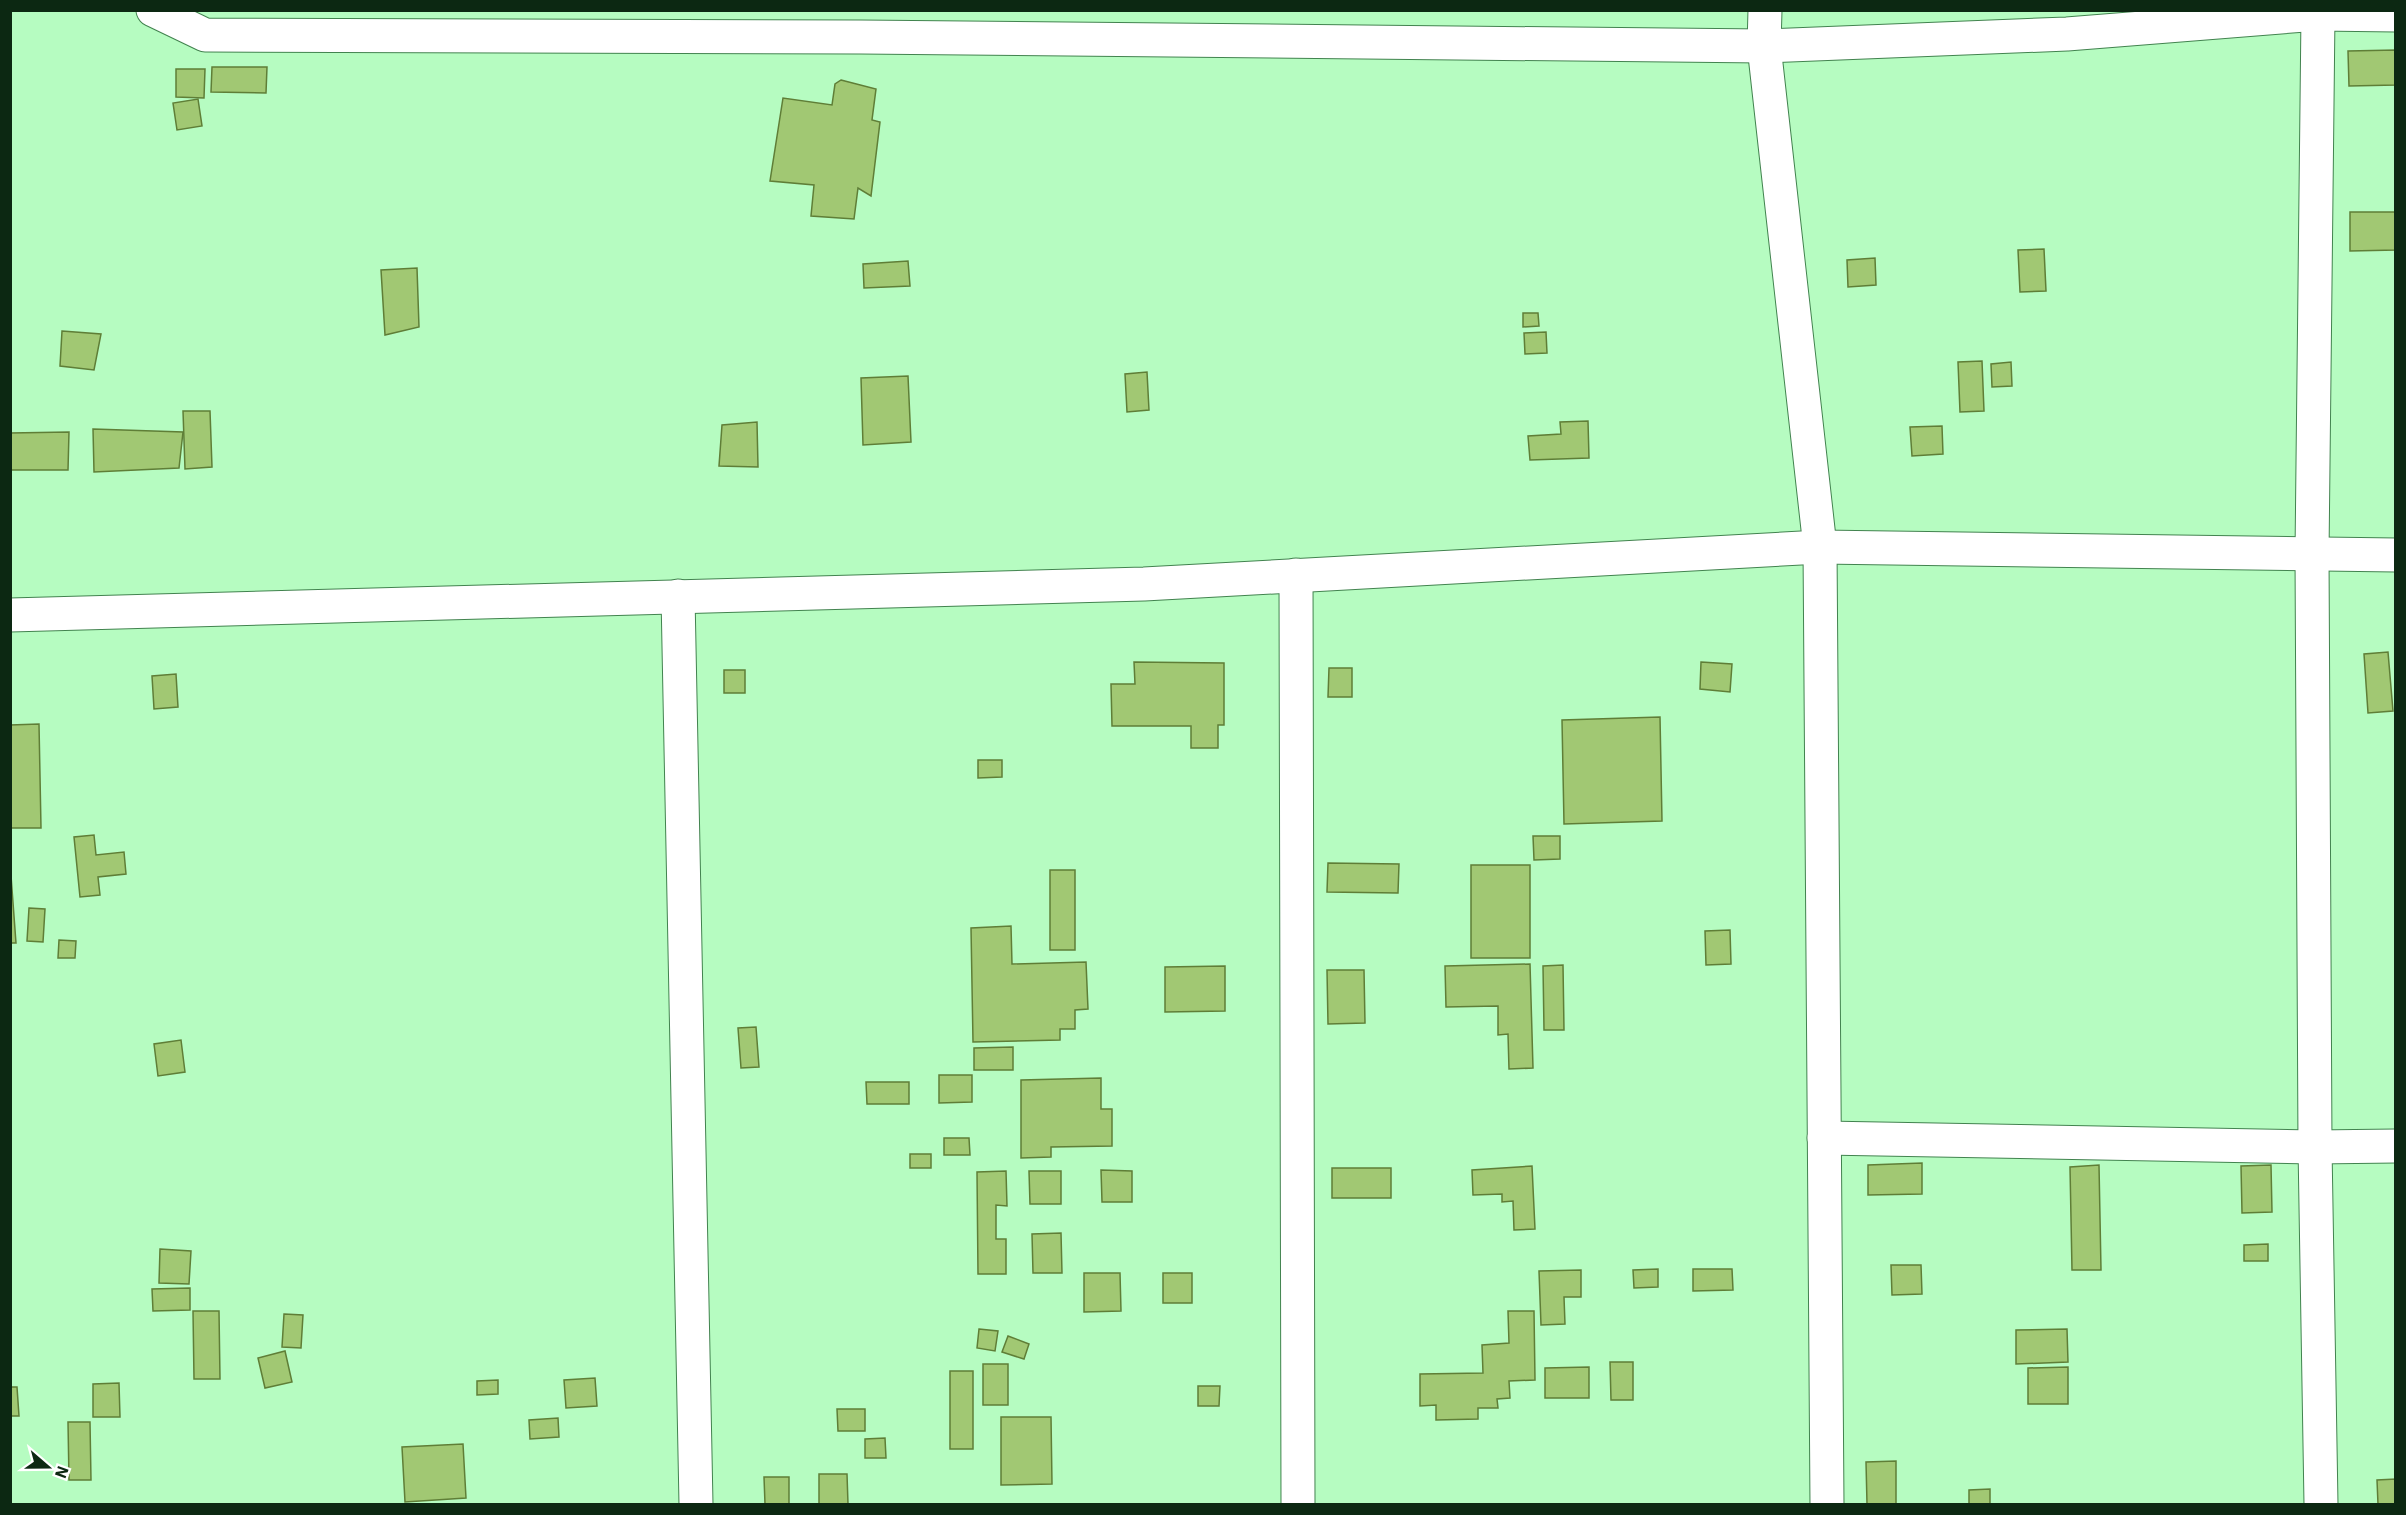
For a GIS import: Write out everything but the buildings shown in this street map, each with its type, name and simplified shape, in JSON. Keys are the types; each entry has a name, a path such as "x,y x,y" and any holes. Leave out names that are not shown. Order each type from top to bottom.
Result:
{"street":[{"path":"153,10 205,35 861,37 1764,46 2067,34 2318,14 2396,15"},
{"path":"1765,10 1764,46 1820,547 1827,1504"},
{"path":"2318,14 2312,554 2315,1147 2321,1504"},
{"path":"10,615 1144,584 1820,547 2396,555"},
{"path":"1296,575 1298,1504"},
{"path":"678,596 696,1504"},
{"path":"1824,1138 2315,1147 2396,1146"}]}
